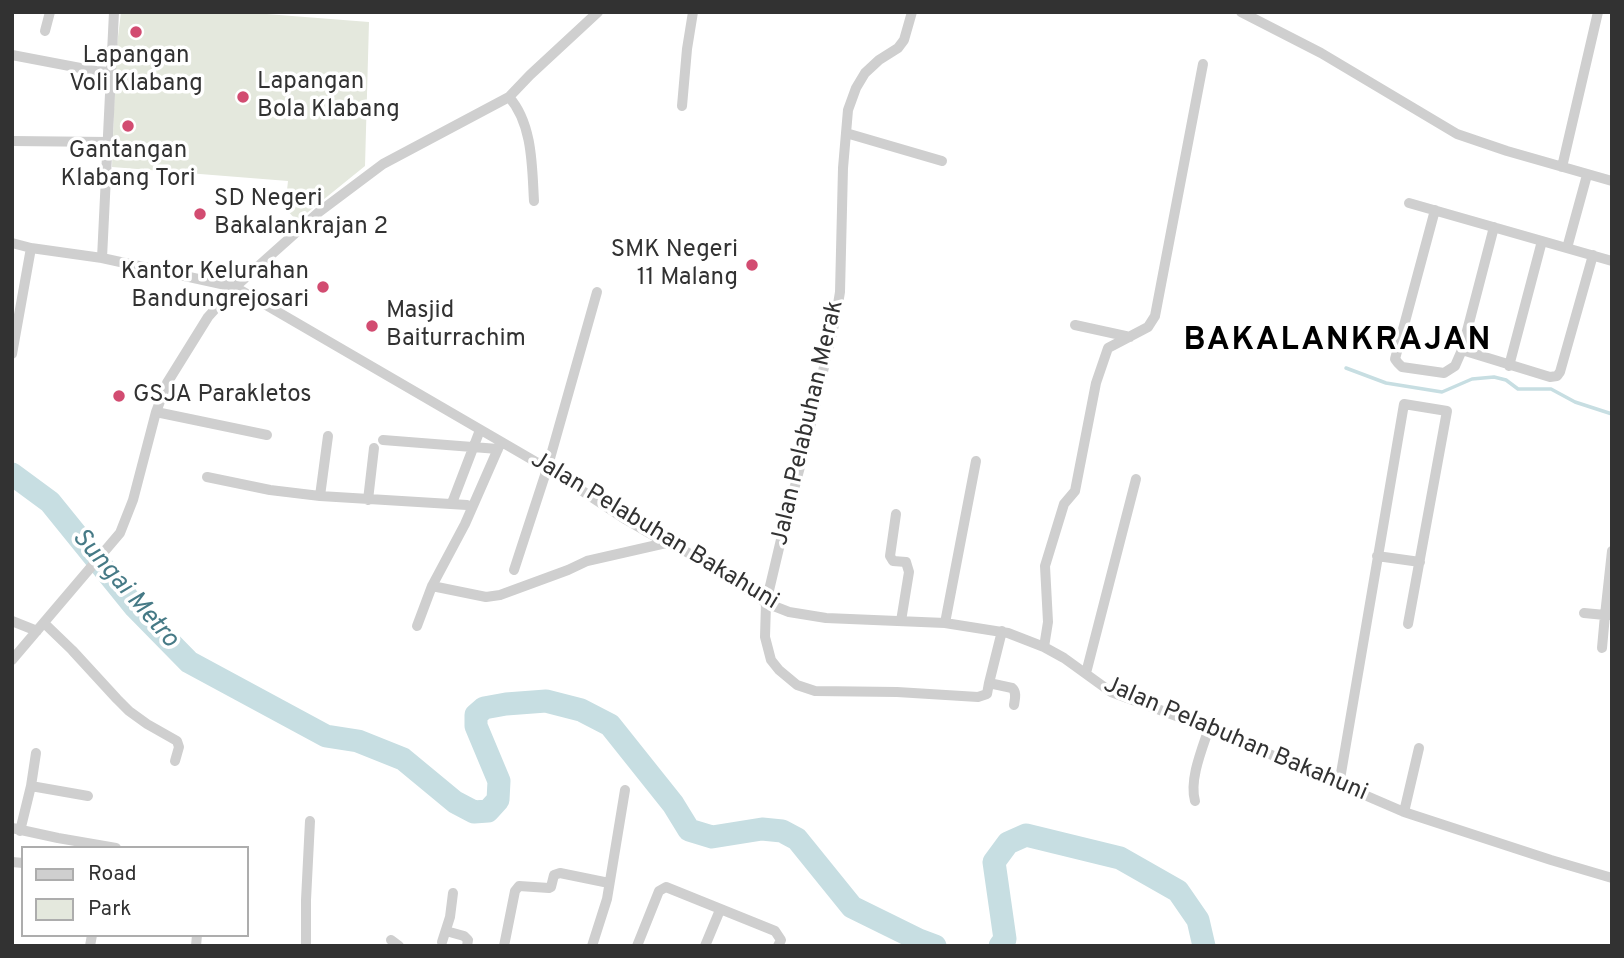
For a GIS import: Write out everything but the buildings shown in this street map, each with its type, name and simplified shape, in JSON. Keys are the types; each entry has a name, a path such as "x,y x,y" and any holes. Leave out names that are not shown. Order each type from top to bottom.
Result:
{"street":[{"path":"46,32 50,12"},
{"path":"102,258 114,12"},
{"path":"12,660 115,541 133,500 156,412 167,383 208,317 235,286 319,212 383,164 509,97 598,12"},
{"path":"682,106 693,12"},
{"name":"Jalan Pelabuhan Merak","path":"912,12 904,40 859,81 848,110 843,168 840,292 766,604 765,637 771,660 797,685 815,691 978,696 987,694 989,683"},
{"path":"1241,12 1262,17 1457,135 1612,181"},
{"path":"1562,167 1598,12"},
{"path":"12,55 110,72"},
{"path":"1044,647 1048,622 1045,566 1064,503 1075,491 1096,383 1108,348 1148,327 1155,316 1203,64"},
{"path":"509,97 523,121 531,163 534,201"},
{"path":"846,133 942,160"},
{"path":"12,141 109,142"},
{"path":"1567,248 1587,174"},
{"path":"1409,203 1612,261"},
{"path":"1435,210 1395,359 1402,367 1444,373 1455,366 1462,350 1494,227"},
{"path":"1509,366 1542,241"},
{"name":"Jalan Pelabuhan Bakahuni","path":"12,243 102,258 235,286 480,430 499,445 547,469 625,519 685,551 766,604 789,612 826,618 944,623 1002,631 1064,658 1111,692 1209,728 1339,785 1404,811 1612,878"},
{"path":"12,354 31,248"},
{"path":"1462,350 1509,366 1550,377 1557,376 1593,256"},
{"path":"514,570 547,469 597,292"},
{"path":"1075,325 1130,337"},
{"path":"1339,785 1404,404 1447,411 1408,624"},
{"path":"156,412 267,436"},
{"path":"452,503 480,430"},
{"path":"320,496 328,436"},
{"path":"369,500 379,444 473,447 499,445 465,524 432,586 417,626"},
{"path":"944,623 976,461"},
{"path":"207,477 270,491 467,506"},
{"path":"1086,673 1136,479"},
{"path":"897,514 890,556 893,561 906,562 909,572 901,621"},
{"path":"432,586 486,597 500,595 587,561 666,543"},
{"path":"1602,648 1608,615 1612,551"},
{"path":"1377,556 1420,562"},
{"path":"1584,613 1608,615"},
{"path":"12,621 40,627 72,650 129,711 177,741 179,747 175,761"},
{"path":"1002,631 989,683 1015,690 1014,705"},
{"path":"1195,801 1193,782 1209,728"},
{"path":"1404,811 1419,748"},
{"path":"36,753 31,786 16,830 105,846"},
{"path":"31,786 88,796"},
{"path":"592,946 603,912 625,790"},
{"path":"306,946 310,821"},
{"path":"504,946 515,891 519,886 549,888 554,875 560,873 609,883"},
{"path":"637,946 659,891 666,887 775,931 781,940 778,946"},
{"path":"453,893 444,936 464,936 468,940 467,946"},
{"path":"705,946 720,910"}],"green space":[{"path":"121,12 241,12 369,22 365,166 297,221 285,208 288,181 112,167 116,53"}],"waterway":[{"path":"1346,368 1386,383 1442,392 1472,379 1494,377 1506,380 1518,389 1551,389 1575,402 1612,414"},
{"name":"Sungai Metro","path":"12,474 50,502 135,607 189,662 326,736 358,741 403,759 455,802 474,812 488,811 498,800 499,781 476,726 476,715 484,708 546,701 581,710 610,725 673,804 689,830 712,837 762,829 782,831 797,839 852,907 935,946"},
{"path":"1000,946 1005,939 994,862 1008,843 1026,835 1120,858 1178,891 1198,920 1204,946"}],"place":[{"name":"Lapangan Voli Klabang","path":"136,32"},
{"name":"Lapangan Bola Klabang","path":"243,97"},
{"name":"Gantangan Klabang Tori","path":"128,126"},
{"name":"SD Negeri Bakalankrajan 2","path":"200,214"},
{"name":"SMK Negeri 11 Malang","path":"752,265"},
{"name":"Kantor Kelurahan Bandungrejosari","path":"323,287"},
{"name":"Masjid Baiturrachim","path":"372,326"},
{"name":"GSJA Parakletos","path":"119,396"}],"district":[{"name":"BAKALANKRAJAN","path":"1338,343"}]}
